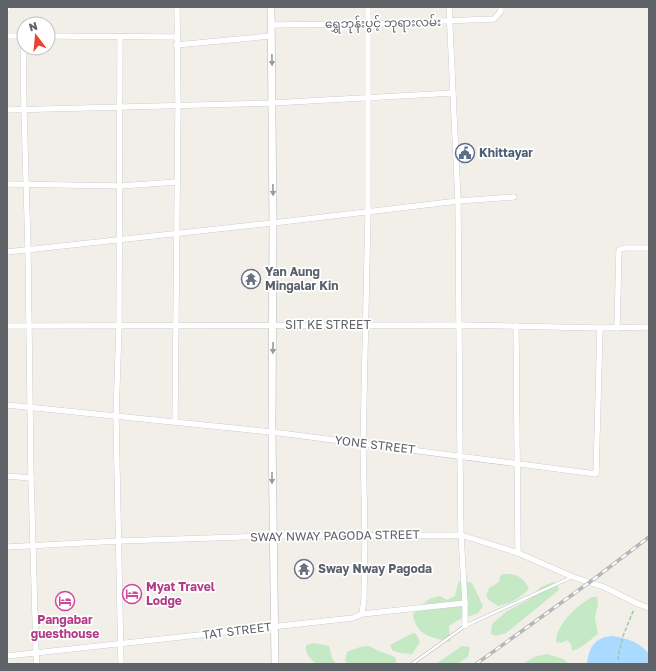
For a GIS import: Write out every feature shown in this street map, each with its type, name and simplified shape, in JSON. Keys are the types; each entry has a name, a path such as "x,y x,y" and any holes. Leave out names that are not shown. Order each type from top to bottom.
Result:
{"street":[{"path":"175,422 178,105 176,45 177,7"},
{"path":"271,7 274,223 272,536 275,664"},
{"path":"362,614 364,598 365,535 363,444 368,211 368,7"},
{"path":"449,7 458,201 461,535 465,626"},
{"name":"ရွှေဘုန်းပွင့် ဘုရားလမ်း","path":"271,25 368,24 494,19 501,11 501,7"},
{"path":"56,36 176,37"},
{"path":"176,45 271,36"},
{"path":"120,37 120,240 116,417 121,664"},
{"path":"24,56 31,478 37,664"},
{"path":"7,110 272,103 453,93"},
{"path":"7,184 120,186 177,182"},
{"path":"7,252 458,201 514,197"},
{"path":"617,328 619,250 624,248 649,248"},
{"name":"SIT KE STREET","path":"7,326 119,324 274,326 460,325 649,328"},
{"path":"516,326 518,553"},
{"name":"YONE STREET","path":"7,405 272,432 596,474 600,328"},
{"path":"7,476 31,478"},
{"name":"SWAY NWAY PAGODA STREET","path":"7,547 119,541 272,536 461,535 518,553 649,608"},
{"name":"TAT STREET","path":"7,656 353,618 362,614 465,604"}],"lane":[{"path":"412,664 465,626 573,577"}],"path":[{"path":"619,660 618,657 623,636 636,603"}],"green space":[{"path":"503,574 516,575 524,581 529,589 515,600 498,606 490,601 486,596 489,588 499,582 500,576"},
{"path":"462,580 472,583 483,606 478,613 458,620 449,626 450,642 431,637 421,631 417,627 413,614 429,599 440,596 447,600 455,596 458,583"},
{"path":"553,582 557,583 559,590 506,633 496,636 491,634 492,624 507,611 528,600 541,587"},
{"path":"592,597 597,597 598,603 595,618 598,634 583,646 572,651 571,644 567,640 561,643 556,642 557,635 564,622 574,610"},
{"path":"413,633 416,634 420,642 412,654 393,651 390,645"},
{"path":"314,643 329,646 332,658 336,664 316,664 308,656 306,651 306,645"},
{"path":"369,646 395,657 397,664 348,664 345,661 347,652 360,647"},
{"path":"462,646 470,647 468,657 457,664 436,664"},
{"path":"547,654 563,659 569,664 523,664 534,657"}],"water":[{"path":"612,636 628,639 641,646 649,654 649,664 587,664 589,653 594,644 601,639"}],"railway":[{"path":"476,664 590,582 649,537"}],"place":[{"name":"Khittayar","path":"465,153"},
{"name":"Yan Aung Mingalar Kin","path":"251,279"},
{"name":"Sway Nway Pagoda","path":"304,569"},
{"name":"Myat Travel Lodge","path":"132,594"},
{"name":"Pangabar guesthouse","path":"65,601"}]}
